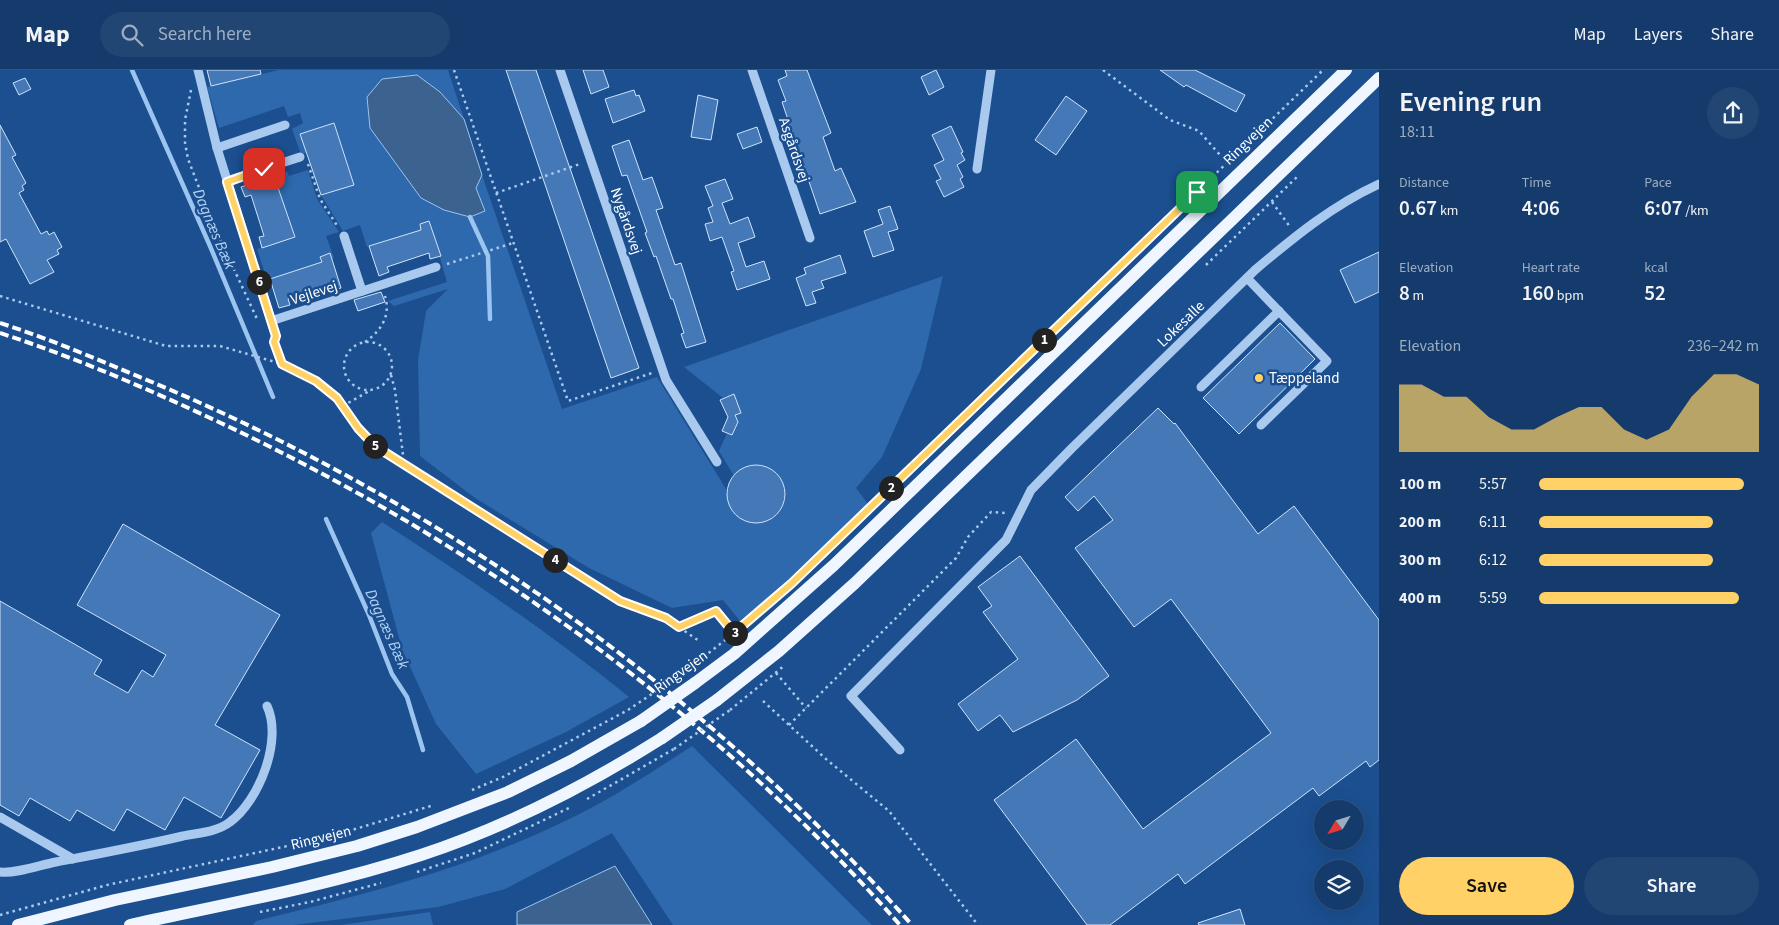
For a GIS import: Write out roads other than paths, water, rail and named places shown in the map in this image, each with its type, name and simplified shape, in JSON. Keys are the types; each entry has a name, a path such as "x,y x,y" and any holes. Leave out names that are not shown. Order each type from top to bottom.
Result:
{"main road":[{"name":"Ringvejen","path":"18,925 116,900 357,846 417,827 508,792 571,761 640,721 734,654 834,565 1346,70"},
{"path":"130,925 298,889 380,868 430,852 535,809 593,780 662,738 717,700 778,651 855,583 1379,78"}],"street":[{"name":"Nygårdsvej","path":"560,70 666,380 716,462"},
{"name":"Asgårdsvej","path":"752,70 810,238"},
{"path":"977,169 991,70"},
{"path":"199,73 217,148 276,336"},
{"path":"217,148 285,125"},
{"path":"227,182 300,157"},
{"name":"Lokesalle","path":"900,750 851,696 1006,540 1031,490 1247,278 1298,234 1356,195 1379,184"},
{"path":"344,236 362,291"},
{"name":"Vejlevej","path":"271,321 436,267"},
{"path":"1247,278 1327,361 1261,425"},
{"path":"1201,387 1279,311"},
{"path":"0,872 73,859 217,828 230,822 254,793 265,771 273,731 272,716 267,706"},
{"path":"0,817 73,859"}],"waterway":[{"name":"Dagnæs Bæk","path":"132,70 210,246 273,397"},
{"path":"470,217 488,256 490,319"},
{"name":"Dagnæs Bæk","path":"326,519 369,615 392,674 407,697 423,750"}],"railway":[{"path":"0,323 49,340 130,373 240,421 348,476 452,537 553,604 649,677 742,754 829,837 912,925"},
{"path":"0,333 53,351 157,394 305,464 399,517 491,574 580,635 666,701 748,772 826,846 900,925"}],"place":[{"name":"Tæppeland","path":"1259,378"}]}
